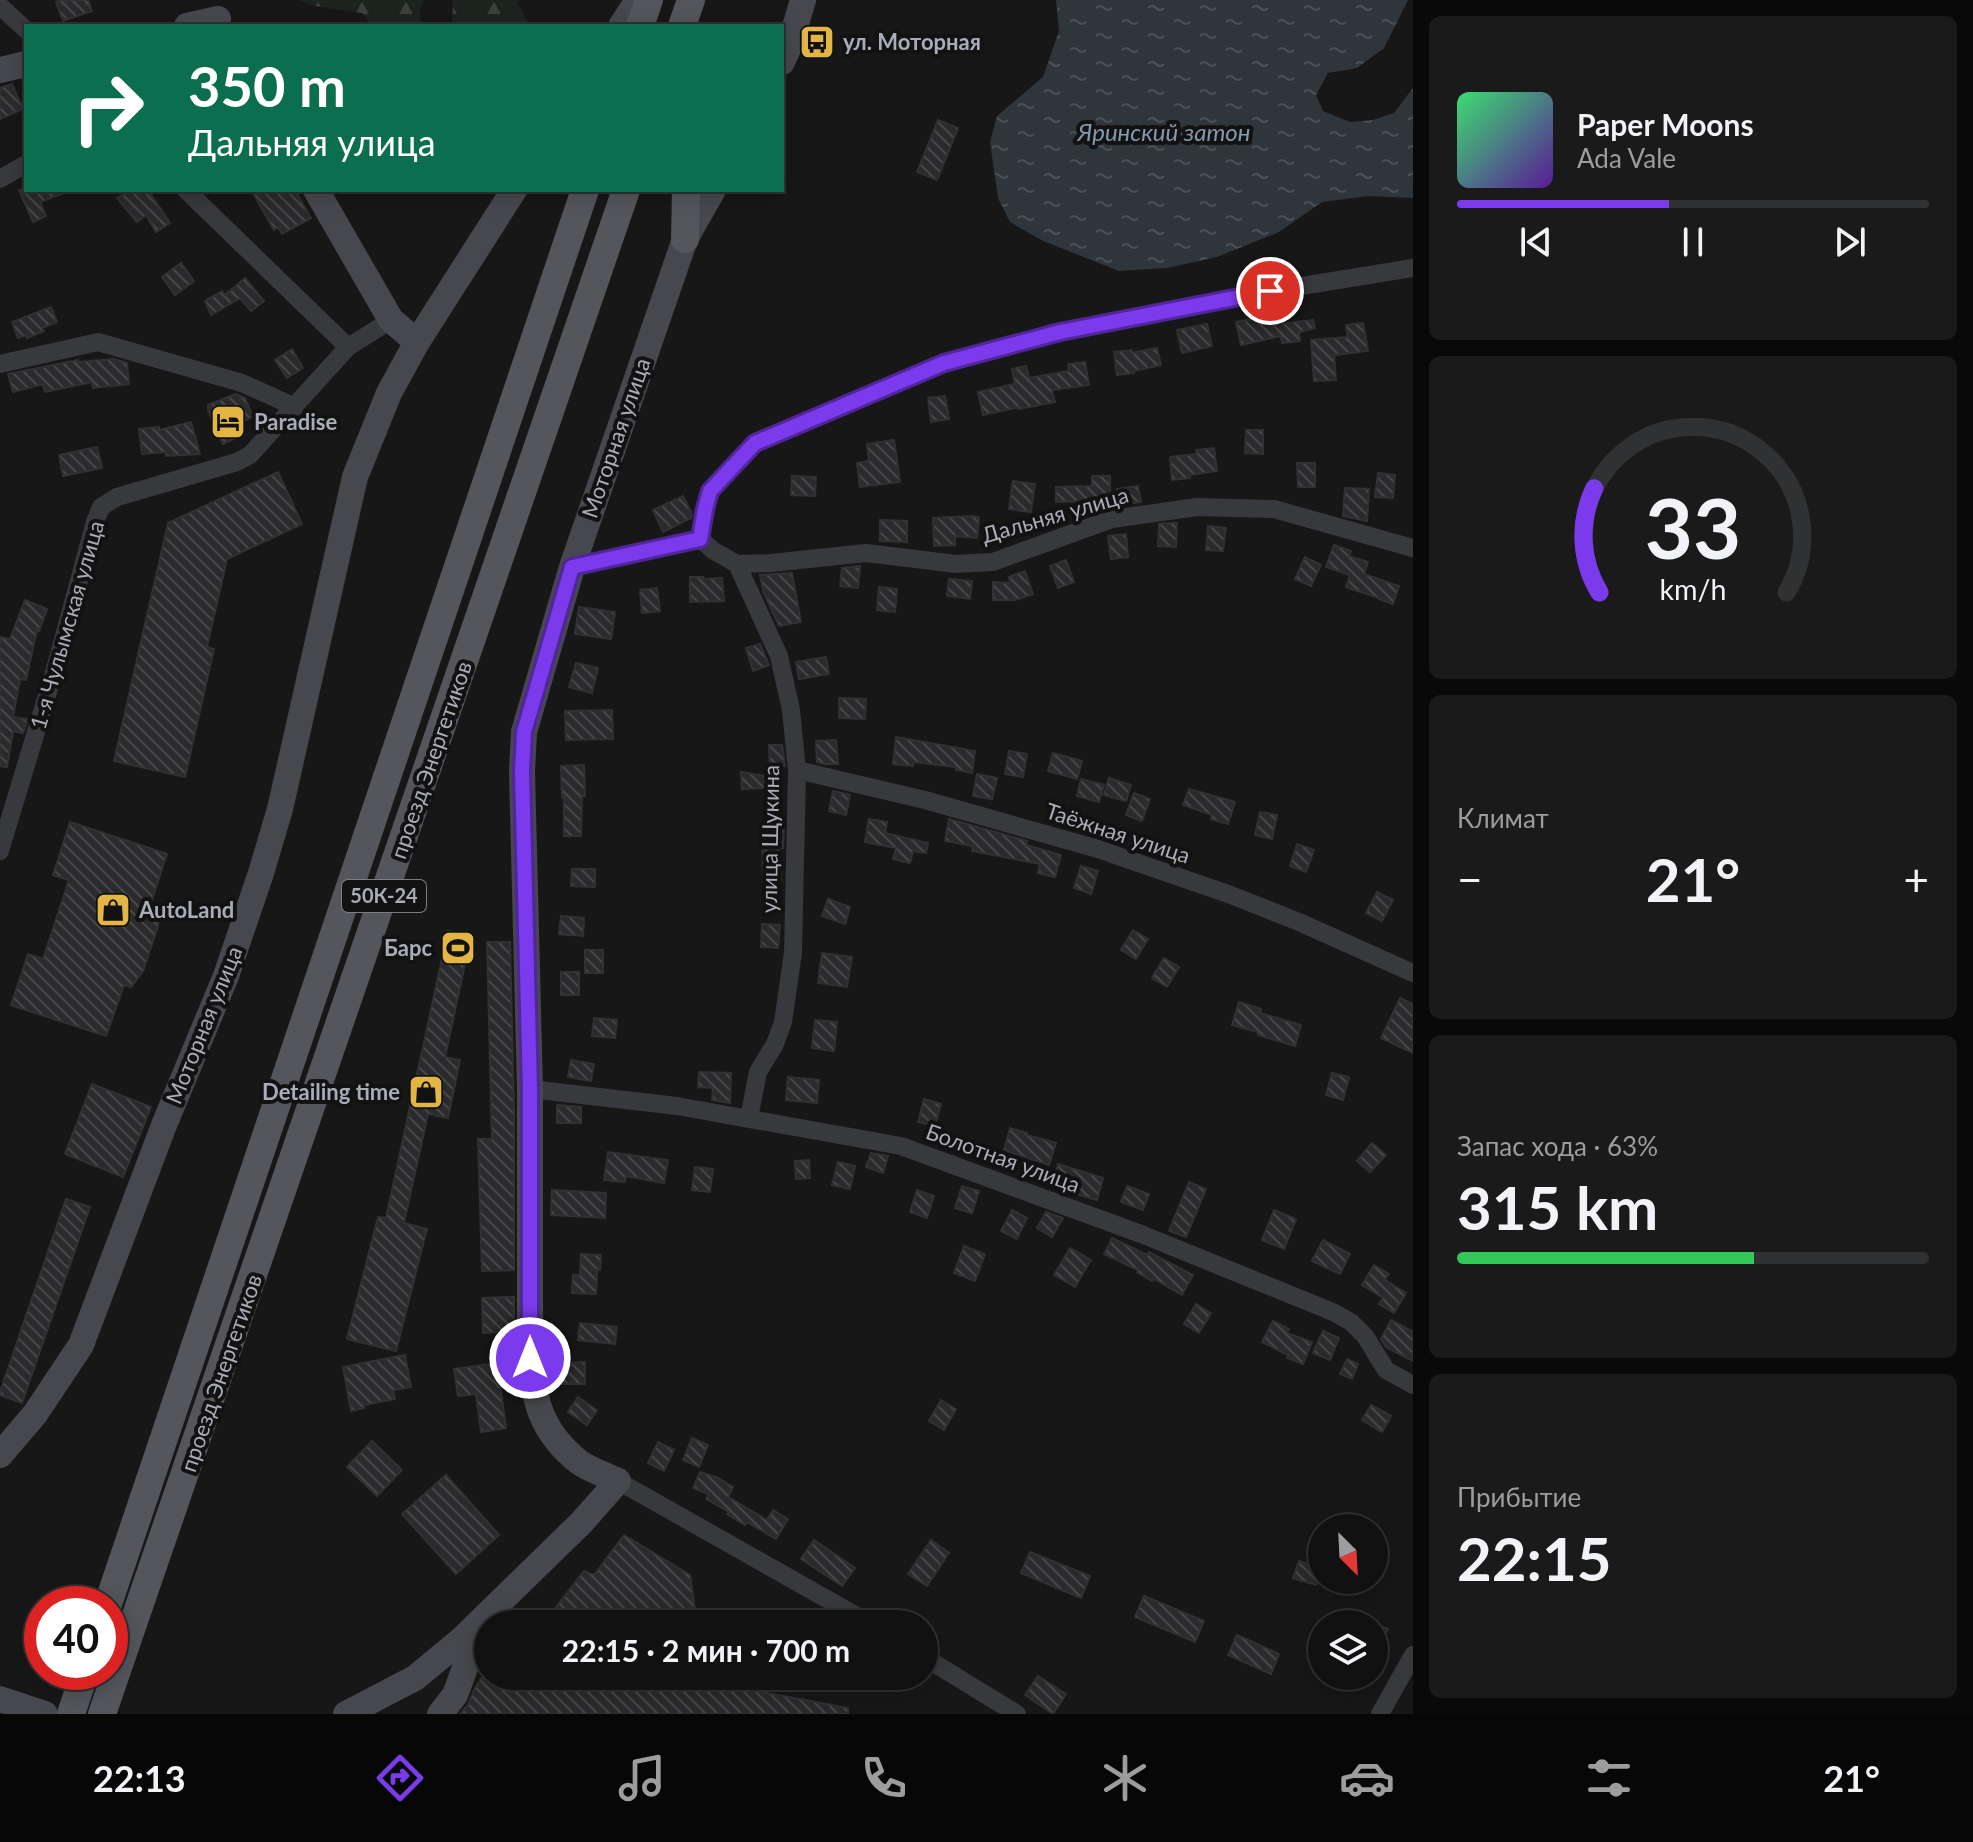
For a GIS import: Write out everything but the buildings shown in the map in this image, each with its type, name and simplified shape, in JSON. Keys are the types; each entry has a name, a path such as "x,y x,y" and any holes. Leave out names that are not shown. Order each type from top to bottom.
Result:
{"main road":[{"path":"641,24 649,0"},
{"path":"683,24 691,0"},
{"path":"689,24 691,0"},
{"name":"проезд Энергетиков","path":"114,1586 584,192"},
{"name":"проезд Энергетиков","path":"102,1714 625,192"},
{"path":"685,239 686,192"},
{"path":"71,1714 79,1690"}],"street":[{"path":"622,24 638,0"},
{"path":"784,58 803,0"},
{"path":"0,6 24,28"},
{"path":"192,24 217,15"},
{"path":"0,70 24,64"},
{"path":"0,179 24,165"},
{"path":"188,192 348,347"},
{"path":"317,192 391,320 417,342"},
{"name":"Моторная улица","path":"0,1455 35,1414 81,1345 164,1125 226,976 280,809 355,477 389,393 417,342 513,192"},
{"name":"Моторная улица","path":"618,1481 581,1463 554,1438 542,1418 533,1389 530,1358 530,1089 522,772 524,732 572,567 685,239 712,192"},
{"path":"700,539 710,491 755,443 944,363 1060,332 1270,291 1413,268"},
{"name":"1-я Чулымская улица","path":"0,851 101,507 117,497 237,462 250,455 348,347 391,320"},
{"path":"0,364 98,342 242,383 295,407"},
{"name":"Дальняя улица","path":"737,564 866,553 956,564 993,562 1112,519 1197,507 1274,509 1413,548"},
{"path":"572,567 700,539"},
{"path":"700,539 737,564"},
{"name":"улица Щукина","path":"737,564 779,656 791,710 797,770 793,953 783,1022 775,1044 758,1072 749,1118"},
{"name":"Таёжная улица","path":"797,770 925,800 1098,849 1299,922 1413,973"},
{"name":"Болотная улица","path":"530,1089 677,1106 901,1146 1141,1234 1333,1312 1351,1322 1365,1336 1386,1370 1413,1385"},
{"path":"491,1610 571,1533 618,1481 846,1610"},
{"path":"346,1714 415,1678 474,1626"},
{"path":"440,1714 455,1695 474,1643"},
{"path":"1380,1714 1413,1655"},
{"path":"938,1666 1017,1714"},
{"path":"0,1699 45,1714"}],"green space":[{"path":"298,0 424,0 419,13 422,24 370,24 362,13 315,6"},
{"path":"453,0 520,0 517,2 529,24 452,24"}],"water":[{"name":"Яринский затон","path":"1056,0 1408,0 1384,48 1357,68 1328,73 1316,95 1323,111 1350,122 1373,120 1394,113 1413,88 1413,198 1368,196 1322,202 1279,232 1217,257 1167,268 1119,271 1043,241 1010,222 998,198 990,142 997,116 1043,77 1059,31"}],"place":[{"name":"ул. Моторная","path":"817,42"},
{"name":"Paradise","path":"228,422"},
{"name":"AutoLand","path":"113,910"},
{"name":"Барс","path":"458,948"},
{"name":"Detailing time","path":"426,1092"}],"route":[{"path":"530,1358 530,1089 522,772 524,732 572,567 700,539 710,491 755,443 944,363 1060,332 1270,291"}]}
